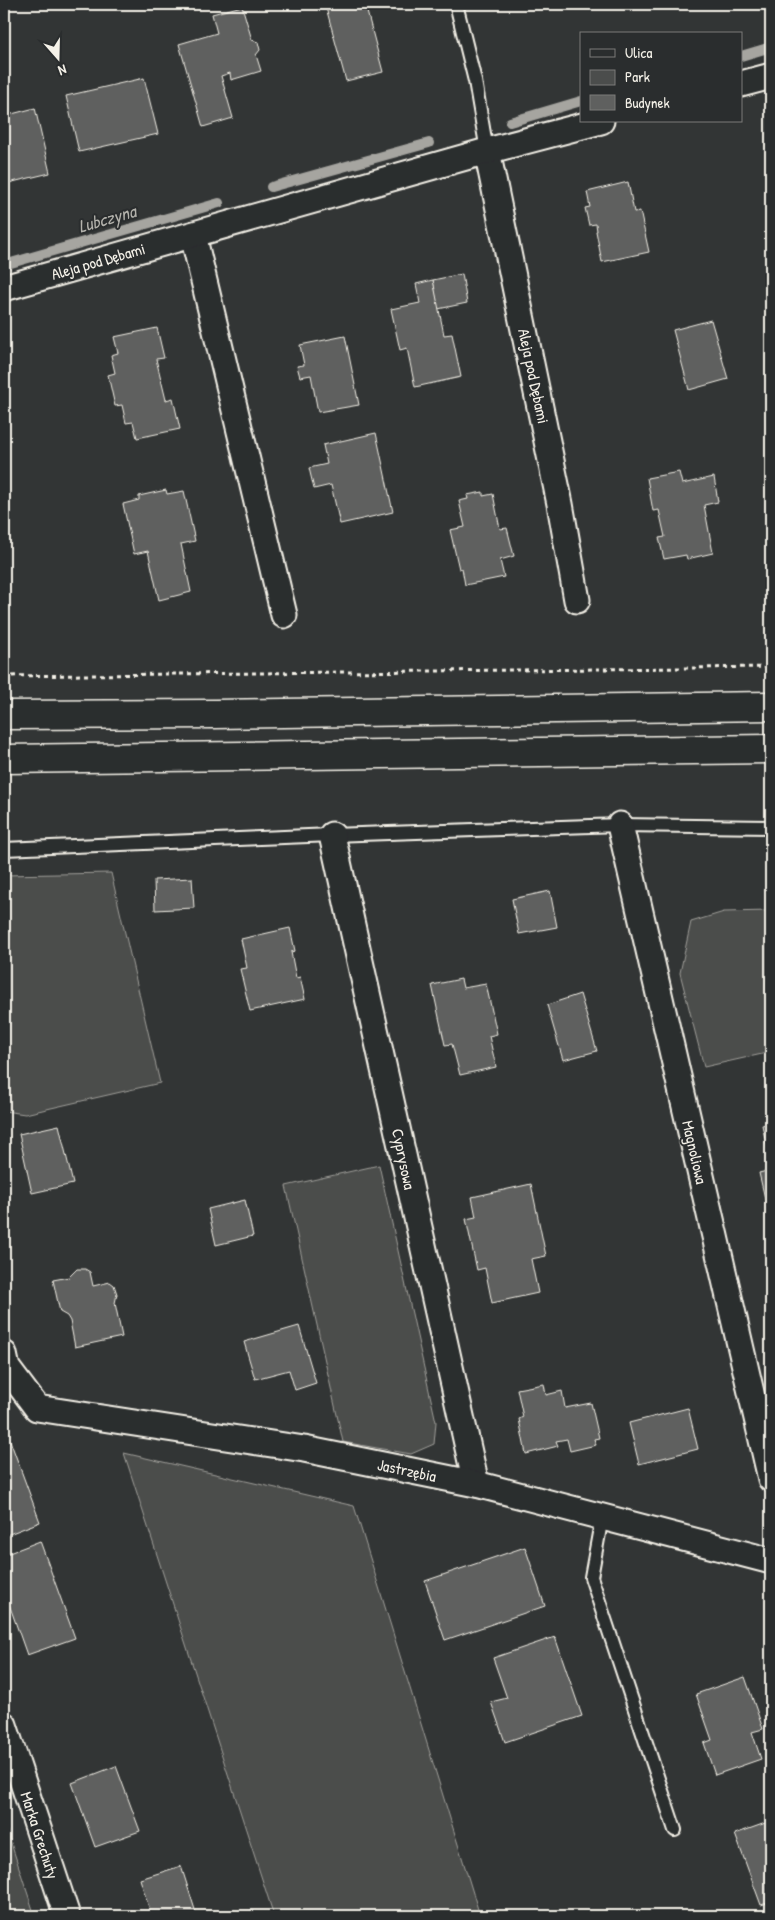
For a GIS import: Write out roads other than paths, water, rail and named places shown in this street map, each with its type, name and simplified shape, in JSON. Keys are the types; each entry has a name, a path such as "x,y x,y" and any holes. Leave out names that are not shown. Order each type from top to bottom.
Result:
{"main road":[{"path":"4,715 771,706"},
{"path":"4,759 771,749"}],"street":[{"path":"742,84 771,76"},
{"name":"Aleja pod Dębami","path":"4,288 487,151 597,122"},
{"name":"Aleja pod Dębami","path":"487,151 560,504 577,600"},
{"path":"193,235 284,615"},
{"name":"Magnoliowa","path":"620,825 771,1479"},
{"name":"Cyprysowa","path":"332,835 476,1484"},
{"name":"Jastrzębia","path":"4,1354 7,1368 37,1408 304,1449 476,1484 771,1561"},
{"name":"Marka Grechuty","path":"4,1725 67,1916"}],"lane":[{"path":"456,4 475,81 487,151"},
{"path":"4,849 620,825 771,827"},
{"path":"602,1517 591,1578 675,1830"}],"waterway":[{"name":"Lubczyna","path":"742,56 771,47"},
{"name":"Lubczyna","path":"510,122 580,101"},
{"name":"Lubczyna","path":"271,187 429,143"},
{"name":"Lubczyna","path":"4,265 219,203"}]}
